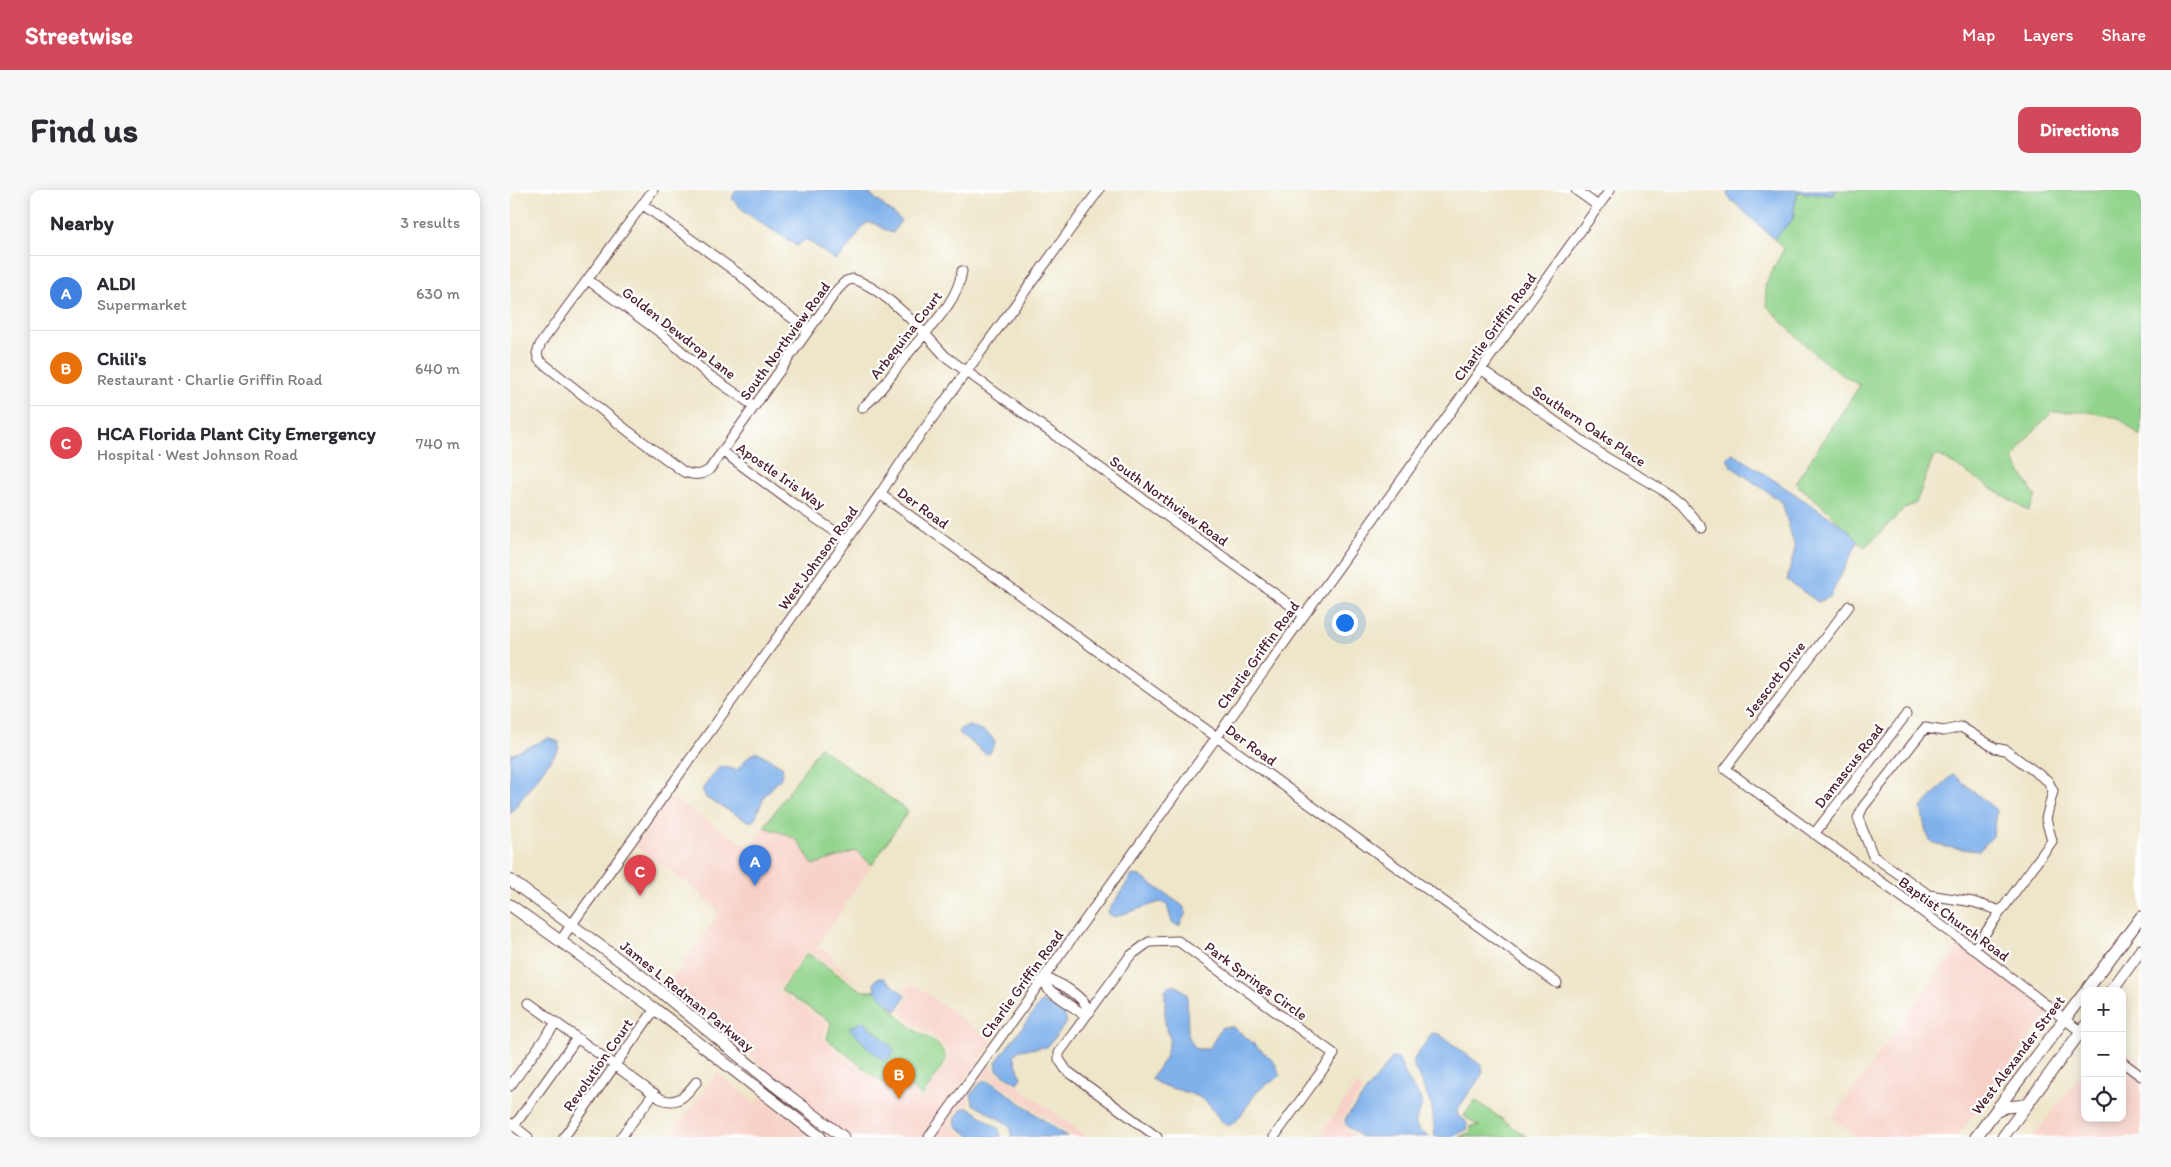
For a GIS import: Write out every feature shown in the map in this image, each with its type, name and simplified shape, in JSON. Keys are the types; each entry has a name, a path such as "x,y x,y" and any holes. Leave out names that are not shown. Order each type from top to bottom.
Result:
{"main road":[{"name":"James L Redman Parkway","path":"510,880 644,978 759,1073 843,1137"},
{"name":"James L Redman Parkway","path":"510,905 655,1009 820,1137"},
{"name":"West Alexander Street","path":"2088,987 2141,918"},
{"path":"2114,987 2141,950"},
{"name":"West Alexander Street","path":"1976,1137 2081,996"},
{"path":"2003,1137 2082,1032"},
{"path":"1994,1113 2006,1107 2027,1105"}],"street":[{"name":"South Northview Road","path":"653,190 541,344 537,353 539,360 628,431 684,472 694,475 703,474 709,470 838,289 846,281 853,279 871,288 912,318 945,356 1304,615"},
{"name":"West Johnson Road","path":"560,941 848,540 912,446 1099,190"},
{"path":"1576,190 1598,206"},
{"name":"Charlie Griffin Road","path":"929,1137 1610,190"},
{"path":"642,204 739,274 770,302 809,330"},
{"name":"Arbequina Court","path":"862,408 877,396 906,355 926,334 956,293 962,271"},
{"name":"Golden Dewdrop Lane","path":"588,280 666,337 706,373 754,406"},
{"name":"Southern Oaks Place","path":"1481,369 1606,458 1666,492 1682,505 1702,528"},
{"name":"Apostle Iris Way","path":"722,452 848,540"},
{"name":"Der Road","path":"880,494 1557,983"},
{"name":"Jesscott Drive","path":"1725,769 1848,606"},
{"name":"Damascus Road","path":"1814,834 1906,715"},
{"path":"1974,948 2001,911 2052,841 2046,819 2053,791 2048,781 2005,750 1995,748 1961,727 1944,731 1925,728 1862,807 1858,818 1873,856 1929,895 1968,901 2001,911"},
{"name":"Baptist Church Road","path":"1725,769 1974,948 2063,1020 2081,1030"},
{"name":"Park Springs Circle","path":"1157,1137 1066,1070 1059,1059 1059,1053 1130,956 1149,942 1178,941 1334,1054 1274,1137"},
{"path":"1043,978 1054,980 1086,1003 1090,1012"},
{"path":"529,1003 666,1101 677,1101 686,1095 697,1081"},
{"name":"Revolution Court","path":"564,1137 655,1009"},
{"path":"510,1086 556,1023"},
{"path":"528,1137 512,1124 577,1038"},
{"path":"2126,1065 2141,1076"},
{"path":"622,1137 654,1093"}],"shaded area":[{"path":"671,798 750,848 764,827 785,834 798,841 813,865 856,851 872,865 815,950 826,949 838,965 865,988 807,950 778,990 828,1023 823,1034 825,1041 883,1087 898,1081 922,1100 949,1062 948,1052 939,1040 912,1024 900,1011 909,996 902,989 913,985 921,989 993,1041 924,1137 849,1137 825,1121 774,1078 669,984 718,915 716,909 698,891 635,846"},
{"path":"1960,944 2050,1011 1957,1137 1857,1137 1832,1118"},
{"path":"2126,1052 2141,1062 2141,1137 2033,1137 2081,1073 2081,1122 2126,1122"},
{"path":"987,1063 994,1069 995,1073 1018,1086 1087,1137 1073,1137 993,1080 983,1077 968,1093 970,1105 961,1106 952,1118 952,1127 966,1137 934,1137"},
{"path":"717,1073 756,1104 761,1097 814,1137 669,1137"},
{"path":"1356,1084 1363,1090 1342,1119 1344,1126 1356,1137 1319,1137"},
{"path":"769,1086 837,1137 826,1137 784,1106 765,1091"}],"green space":[{"path":"1836,190 2141,190 2141,437 2119,418 2088,412 2052,412 2026,439 2013,460 2036,497 2028,511 1940,456 1933,457 1916,503 1904,509 1864,548 1825,508 1795,483 1860,385 1822,360 1767,306 1765,285 1784,248 1774,239 1793,219 1797,192 1833,195"},
{"path":"820,747 908,811 872,865 856,851 813,865 798,841 785,834 764,827"},
{"path":"807,953 862,991 875,991 906,1023 933,1040 941,1048 946,1060 922,1097 898,1077 885,1085 827,1039 831,1022 781,990"},
{"path":"1475,1100 1527,1137 1459,1137 1471,1132 1471,1126 1479,1126 1464,1116"}],"water":[{"path":"736,190 865,190 901,220 893,233 874,223 866,223 842,255 835,260 806,239 797,246 752,217 732,198"},
{"path":"1727,190 1836,190 1834,195 1797,192 1793,219 1774,239 1728,197"},
{"path":"1733,453 1846,528 1858,541 1830,597 1818,602 1787,580 1795,548 1782,502 1732,467 1726,458"},
{"path":"969,726 991,736 995,743 990,753 986,754 959,733 960,729"},
{"path":"549,738 559,742 559,749 510,814 510,755"},
{"path":"758,752 783,767 781,778 765,795 754,821 748,821 706,798 702,789 720,766 737,770 750,755"},
{"path":"1953,774 1996,810 1993,836 1979,851 1946,847 1931,842 1926,832 1921,808"},
{"path":"1132,875 1140,876 1183,906 1186,913 1179,926 1172,923 1167,905 1160,902 1114,917 1107,913"},
{"path":"877,978 884,978 906,996 896,1011 875,991 874,984"},
{"path":"1169,986 1177,986 1187,994 1188,1035 1195,1049 1209,1049 1222,1027 1233,1027 1267,1055 1276,1065 1280,1076 1258,1091 1240,1117 1229,1126 1199,1097 1164,1086 1151,1079 1165,1058 1170,1039 1165,1023 1165,991"},
{"path":"1042,1001 1064,1014 1067,1022 1047,1047 1019,1050 1014,1056 1021,1078 1017,1083 997,1070 996,1062"},
{"path":"863,1021 895,1051 885,1062 869,1049 849,1028"},
{"path":"1432,1033 1439,1034 1482,1066 1483,1073 1457,1110 1458,1116 1466,1121 1468,1129 1452,1137 1435,1137 1432,1107 1412,1062"},
{"path":"1392,1058 1399,1059 1407,1078 1420,1097 1421,1109 1416,1122 1417,1127 1421,1132 1430,1137 1361,1137 1346,1125 1345,1119"},
{"path":"983,1080 993,1083 1067,1137 1011,1137 1011,1129 1004,1122 973,1104 971,1094"},
{"path":"963,1108 970,1108 999,1129 1001,1137 971,1137 956,1126 955,1119"}],"place":[{"name":"ALDI","path":"755,886"},
{"name":"HCA Florida Plant City Emergency","path":"640,896"},
{"name":"Chili's","path":"899,1099"}]}
